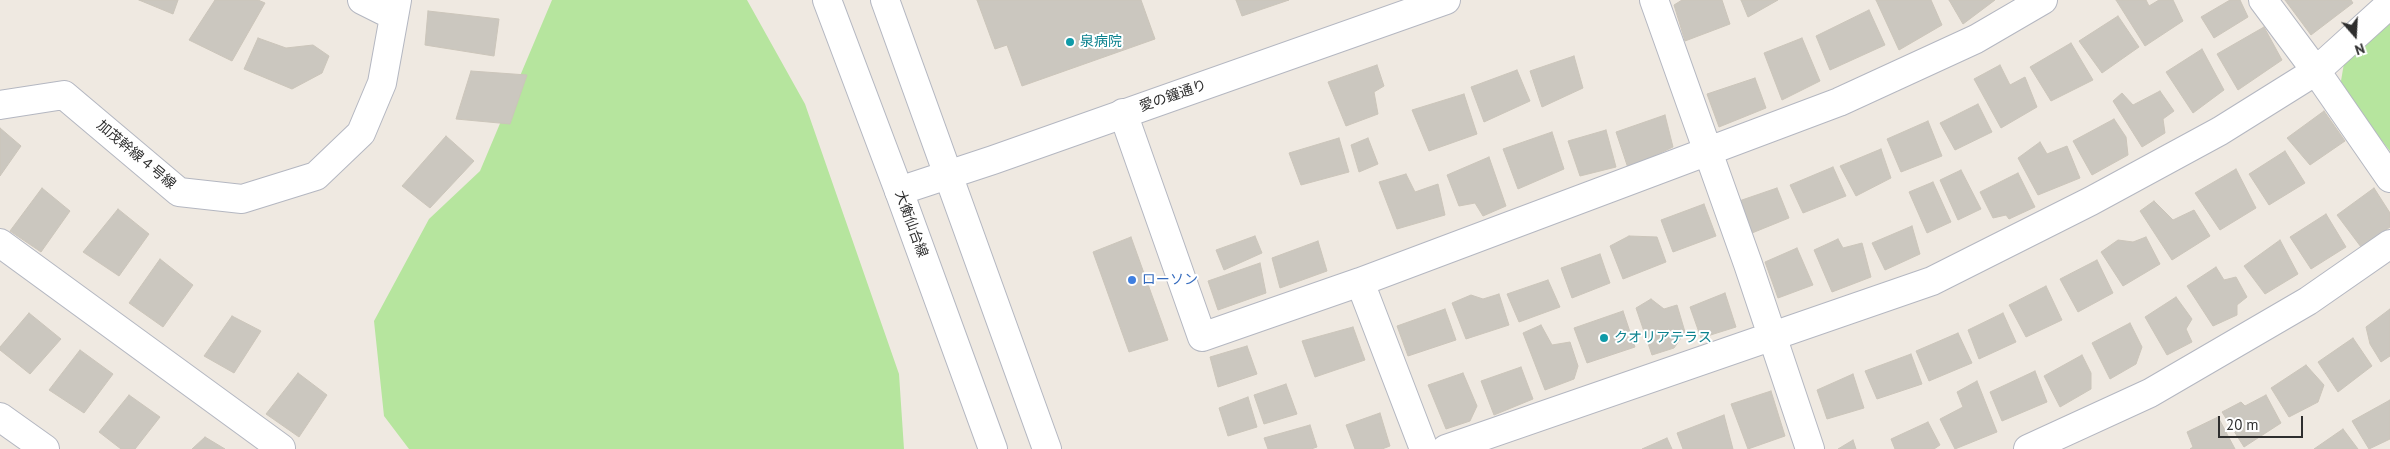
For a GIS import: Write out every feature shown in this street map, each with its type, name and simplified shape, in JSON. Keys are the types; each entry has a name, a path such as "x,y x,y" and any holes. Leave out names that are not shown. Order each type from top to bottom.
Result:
{"street":[{"path":"362,0 396,8"},
{"name":"大衡仙台線","path":"827,0 993,449"},
{"path":"885,0 1047,449"},
{"name":"愛の鐘通り","path":"899,191 1446,0"},
{"path":"1654,0 1810,449"},
{"path":"1124,113 1202,337 1360,282 1848,98 1976,39 2043,0"},
{"path":"2262,0 2316,71 2390,178"},
{"path":"1446,449 1932,281 2091,201 2203,140 2316,71 2390,4"},
{"name":"加茂幹線４号線","path":"0,105 64,95 180,192 242,199 316,176 360,133 382,83 396,8"},
{"path":"0,243 273,442 279,449"},
{"path":"2028,449 2150,393 2308,301 2390,244"},
{"path":"1360,282 1424,449"},
{"path":"0,417 45,449"}],"green space":[{"path":"552,0 747,0 805,104 899,374 904,449 409,449 384,416 374,321 429,219 480,171"},
{"path":"2390,19 2390,151 2340,87 2345,57"}],"building":[{"path":"139,0 178,0 173,14"},
{"path":"215,0 258,0 265,3 232,61 189,40"},
{"name":"泉病院","path":"977,0 1141,0 1155,39 1022,86 1007,45 995,49"},
{"path":"1236,0 1289,0 1242,16"},
{"path":"1682,0 1722,0 1730,24 1685,41 1674,5"},
{"path":"1741,0 1778,0 1748,17"},
{"path":"1876,0 1931,0 1942,25 1899,50"},
{"path":"1949,0 1995,0 1963,24"},
{"path":"2116,0 2146,0 2149,6 2159,0 2173,0 2183,21 2145,46"},
{"path":"2230,0 2240,0 2248,17 2214,38 2201,17"},
{"path":"2285,0 2351,0 2353,3 2311,35"},
{"path":"1869,10 1885,45 1830,70 1816,36"},
{"path":"428,11 499,19 494,56 425,45"},
{"path":"2118,16 2139,47 2102,73 2079,41"},
{"path":"2264,27 2282,60 2238,90 2217,54"},
{"path":"258,38 286,48 313,45 329,56 322,73 292,89 244,69"},
{"path":"1802,38 1820,81 1782,100 1764,53"},
{"path":"2071,43 2093,80 2051,101 2030,67"},
{"path":"2202,49 2224,90 2193,113 2166,72"},
{"path":"1574,56 1583,88 1542,107 1530,71"},
{"path":"1377,65 1384,86 1374,92 1378,114 1346,126 1328,82"},
{"path":"2000,65 2010,85 2025,77 2037,107 2001,128 1974,79"},
{"path":"1517,70 1530,101 1484,122 1471,87"},
{"path":"471,71 527,75 510,124 456,119"},
{"path":"1755,78 1766,108 1719,127 1707,94"},
{"path":"2160,91 2174,111 2163,119 2165,133 2142,147 2113,101 2122,93 2133,105"},
{"path":"1464,94 1477,134 1429,151 1412,110"},
{"path":"1978,104 1992,132 1955,150 1940,123"},
{"path":"2324,111 2345,141 2310,165 2287,138"},
{"path":"1665,115 1673,147 1628,168 1616,132"},
{"path":"2114,119 2126,137 2128,155 2092,175 2073,141"},
{"path":"1928,121 1942,156 1901,172 1887,139"},
{"path":"0,128 21,146 0,176"},
{"path":"1606,130 1616,167 1580,176 1568,141"},
{"path":"1552,132 1564,169 1518,189 1503,149"},
{"path":"446,136 474,161 430,208 402,186"},
{"path":"1339,138 1349,172 1301,185 1289,153"},
{"path":"1368,138 1378,164 1359,172 1351,145"},
{"path":"2040,142 2047,154 2067,146 2080,178 2038,195 2018,158"},
{"path":"1881,149 1891,178 1856,196 1840,166"},
{"path":"2285,151 2305,183 2269,205 2249,174"},
{"path":"1489,157 1506,206 1483,216 1475,203 1459,206 1447,175"},
{"path":"1833,167 1846,196 1803,213 1790,185"},
{"path":"2236,169 2256,208 2220,230 2195,193"},
{"path":"1961,170 1981,209 1958,220 1940,180"},
{"path":"2018,173 2035,207 2009,219 2006,215 1993,218 1980,192"},
{"path":"1406,174 1415,192 1438,184 1445,215 1397,229 1379,182"},
{"path":"1933,182 1951,222 1927,233 1909,192"},
{"path":"42,188 70,211 41,252 10,231"},
{"path":"1777,188 1789,218 1752,233 1739,201"},
{"path":"2374,188 2390,213 2390,227 2361,247 2337,215"},
{"path":"2154,201 2173,220 2194,210 2210,236 2172,260 2140,211"},
{"path":"1704,204 1716,236 1673,252 1661,220"},
{"path":"118,209 149,234 119,276 83,252"},
{"path":"2326,214 2346,247 2311,269 2290,237"},
{"path":"1912,226 1920,254 1885,270 1872,243"},
{"path":"1255,236 1262,253 1224,270 1216,250"},
{"path":"1629,236 1657,237 1666,262 1623,279 1610,246"},
{"path":"1131,237 1168,340 1129,352 1093,252"},
{"path":"2146,237 2160,264 2123,286 2101,252 2118,240 2133,242"},
{"path":"1838,239 1843,248 1862,243 1871,277 1832,292 1814,250"},
{"path":"2280,240 2298,274 2265,294 2244,266"},
{"path":"1318,241 1327,271 1280,288 1272,258"},
{"path":"1797,248 1813,285 1778,298 1765,262"},
{"path":"1600,254 1610,283 1572,298 1561,268"},
{"path":"160,259 193,285 163,327 129,303"},
{"path":"2097,260 2113,293 2078,312 2060,279"},
{"path":"1260,263 1266,293 1218,310 1208,281"},
{"path":"2216,267 2224,280 2236,277 2247,297 2237,305 2237,315 2213,326 2187,286"},
{"path":"1548,280 1560,307 1519,322 1507,294"},
{"path":"2046,286 2062,320 2026,337 2009,305"},
{"path":"1725,293 1736,327 1701,338 1690,307"},
{"path":"1499,294 1509,325 1466,339 1452,303 1471,295 1483,299"},
{"path":"2176,297 2192,319 2186,329 2192,342 2167,355 2145,317"},
{"path":"1651,299 1664,309 1677,305 1685,332 1674,348 1652,355 1636,308"},
{"path":"1445,309 1456,340 1408,356 1397,326"},
{"path":"2390,309 2390,356 2381,362 2370,344 2366,327"},
{"name":"クオリアテラス","path":"1623,311 1635,347 1587,363 1574,328"},
{"path":"29,313 61,339 30,374 0,350 0,347"},
{"path":"2003,313 2016,342 1979,359 1968,330"},
{"path":"232,316 261,331 234,373 204,356"},
{"path":"2130,323 2142,347 2136,364 2110,379 2092,343"},
{"path":"1541,325 1552,345 1570,342 1578,366 1574,379 1545,390 1523,333"},
{"path":"1353,327 1365,360 1315,377 1302,341"},
{"path":"1958,333 1972,363 1929,381 1916,351"},
{"path":"2353,338 2372,366 2338,392 2318,362"},
{"path":"1247,346 1257,374 1218,387 1210,357"},
{"path":"80,350 113,374 84,413 49,390"},
{"path":"1911,354 1922,384 1877,399 1865,371"},
{"path":"2082,355 2091,373 2091,389 2060,407 2044,376"},
{"path":"2306,365 2324,385 2318,402 2289,417 2271,388"},
{"path":"1521,367 1533,399 1494,415 1481,381"},
{"path":"2035,371 2047,402 2002,421 1990,392"},
{"path":"298,373 327,395 299,437 266,414"},
{"path":"1463,373 1477,406 1470,421 1446,429 1428,385"},
{"path":"1853,374 1864,408 1827,419 1817,390"},
{"path":"1977,381 1997,432 1955,449 1940,419 1963,407 1957,392"},
{"path":"1286,384 1297,414 1264,424 1254,395"},
{"path":"1771,391 1785,436 1748,449 1731,404"},
{"path":"129,395 160,417 135,449 121,449 99,432"},
{"path":"2266,395 2281,423 2244,447 2222,412 2241,402 2245,406"},
{"path":"1248,397 1257,427 1228,436 1219,408"},
{"path":"2390,400 2390,439 2369,449 2352,421"},
{"path":"1380,413 1390,446 1382,449 1355,449 1346,425"},
{"path":"1724,415 1733,449 1683,449 1677,433"},
{"path":"2218,417 2235,449 2190,449 2193,447 2187,432"},
{"path":"1928,422 1940,445 1934,449 1895,449 1891,439"},
{"path":"1310,425 1317,447 1311,449 1268,449 1264,438"},
{"path":"2343,429 2358,449 2314,449"},
{"path":"205,437 225,449 192,449"},
{"path":"1667,438 1672,449 1642,449"},
{"path":"1853,440 1856,449 1838,449"}],"place":[{"name":"泉病院","path":"1070,42"},
{"name":"ローソン","path":"1132,280"},
{"name":"クオリアテラス","path":"1604,338"}]}
